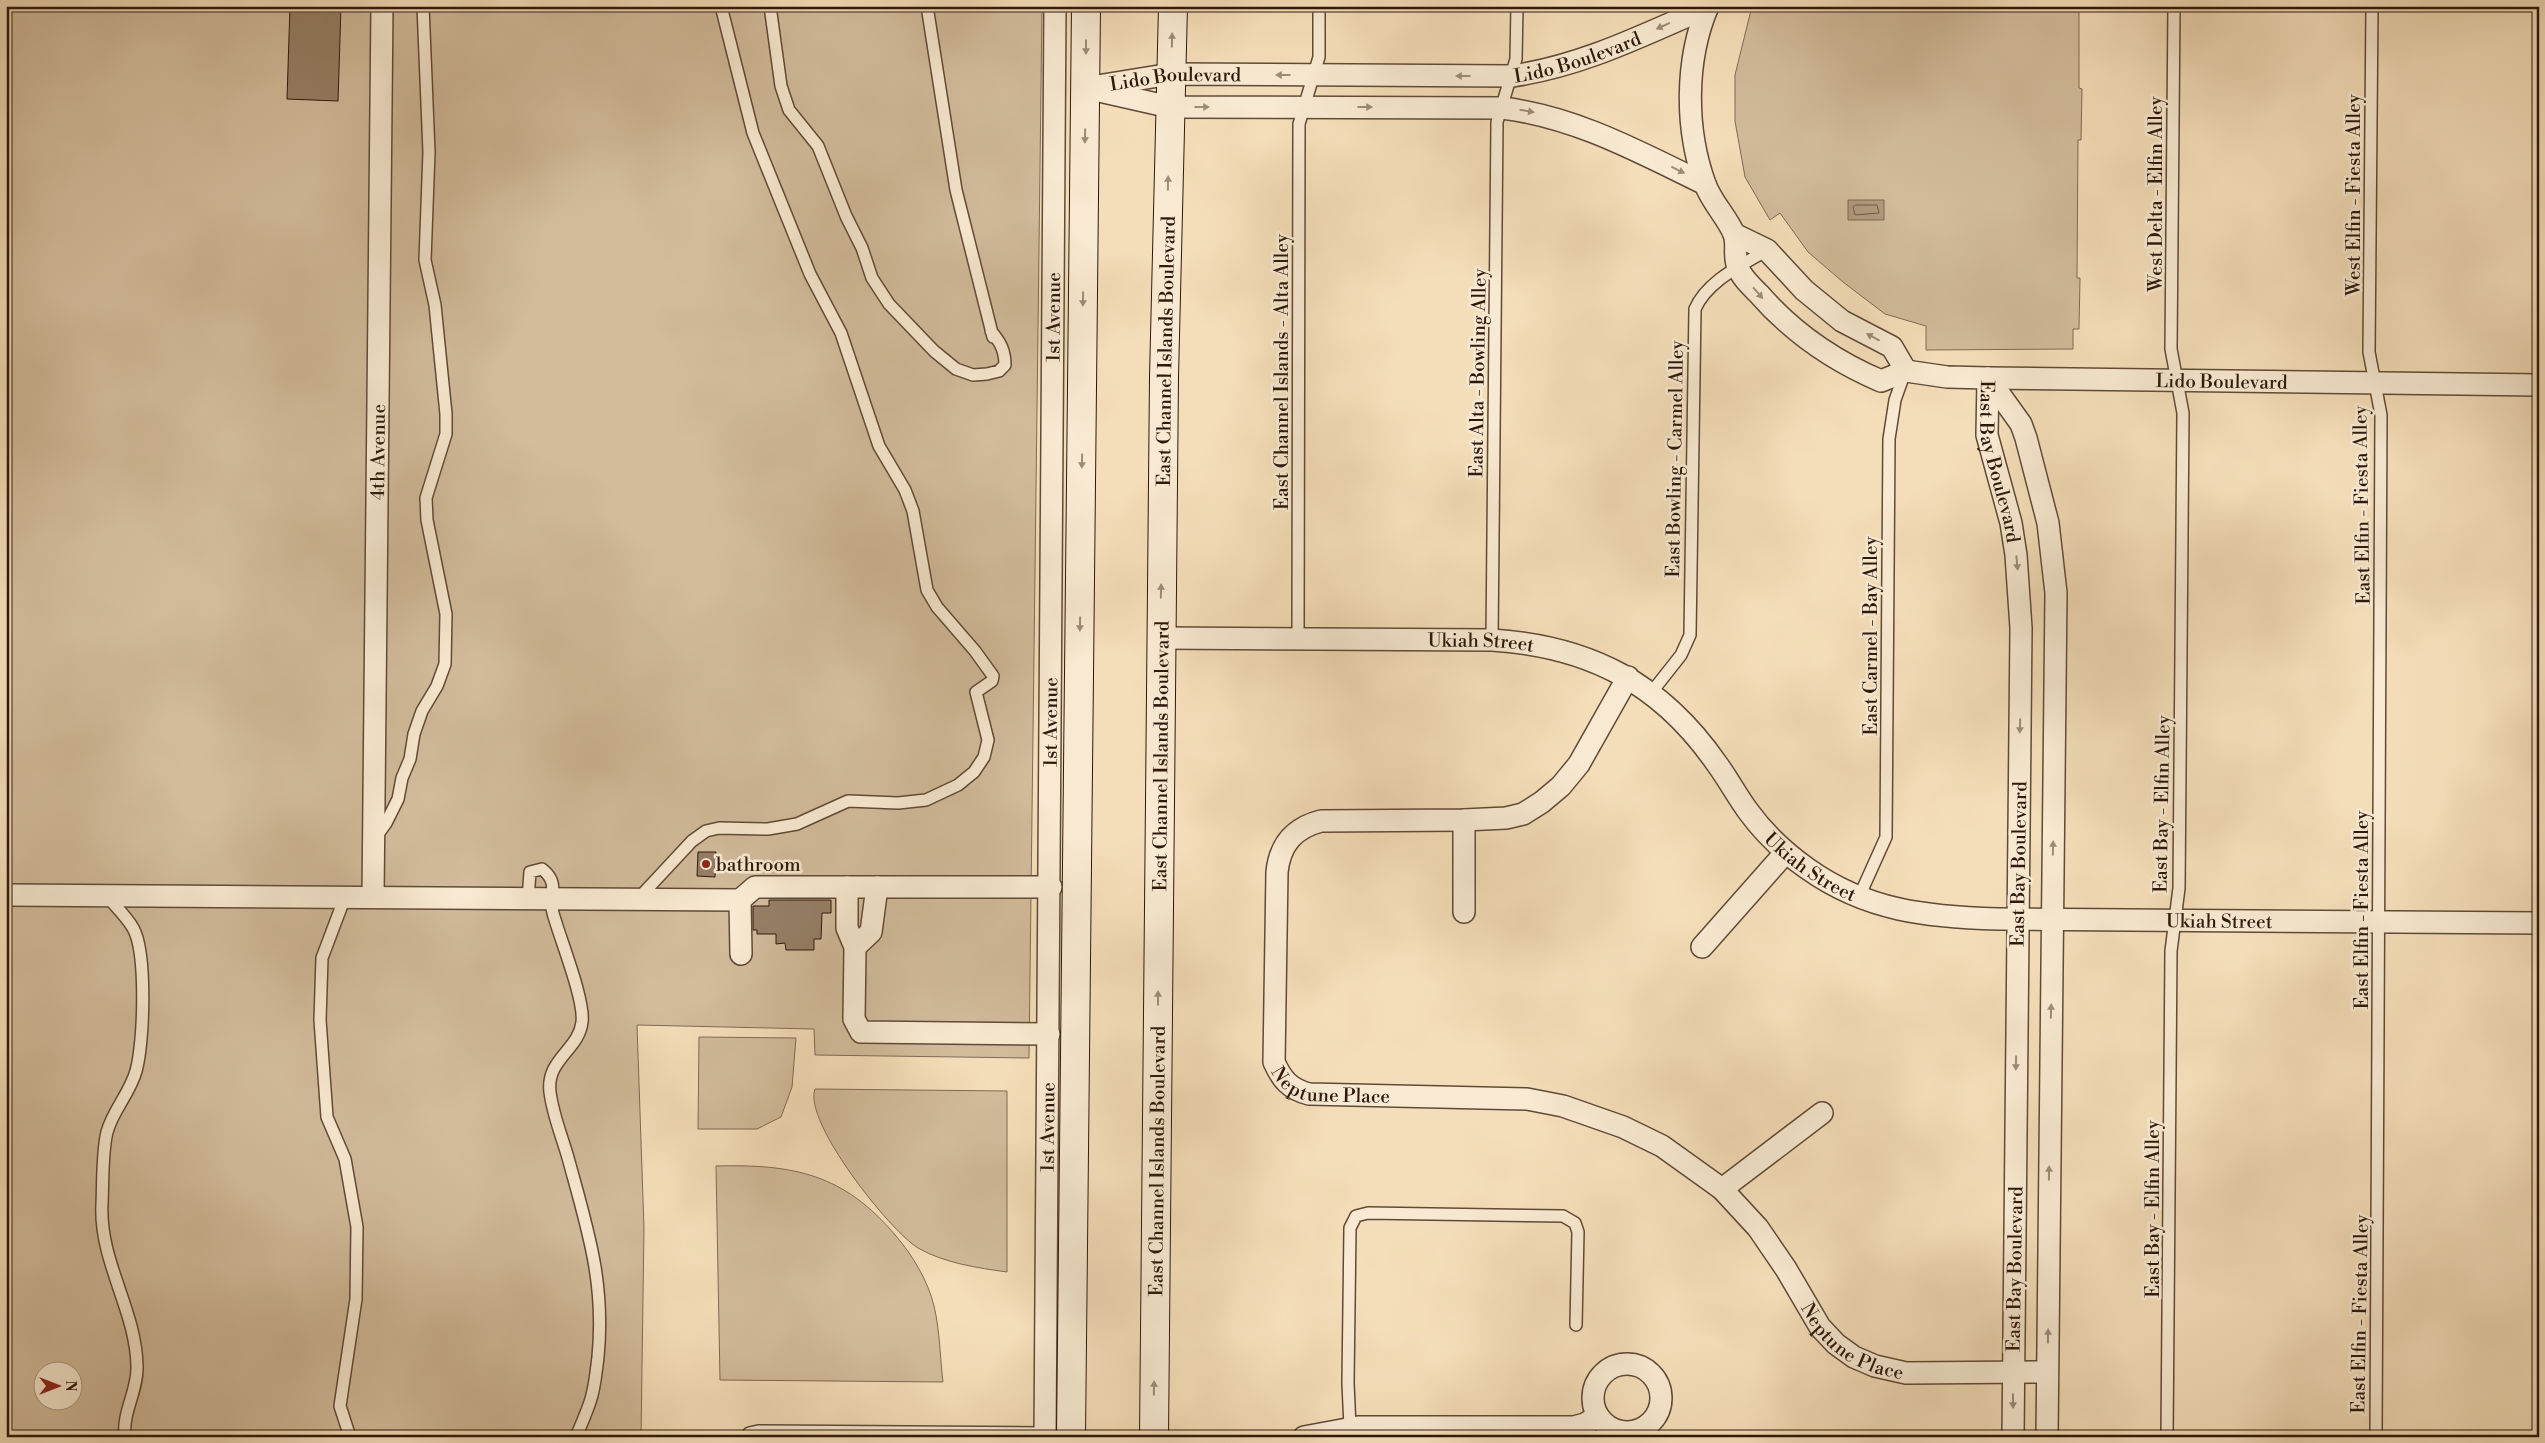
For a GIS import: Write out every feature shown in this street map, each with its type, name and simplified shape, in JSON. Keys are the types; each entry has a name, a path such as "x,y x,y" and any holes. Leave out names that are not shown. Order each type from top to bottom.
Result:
{"main road":[{"path":"1054,1436 1086,88 1086,6"},
{"name":"East Channel Islands Boulevard","path":"1154,1437 1161,638 1173,6"}],"street":[{"name":"4th Avenue","path":"373,897 382,6"},
{"name":"1st Avenue","path":"1054,1436 1049,1034 1055,6"},
{"name":"Lido Boulevard","path":"1086,88 1171,74 1512,76 1544,71 1591,58 1708,6"},
{"name":"Lido Boulevard","path":"1708,6 1697,40 1691,93 1694,138 1705,184 1734,234 1738,267"},
{"name":"Lido Boulevard","path":"1086,88 1170,107 1502,108 1549,116 1577,124 1705,184"},
{"path":"1734,234 1767,250 1804,290 1842,321 1892,347 1906,371 1881,381 1860,372 1819,349 1769,306 1738,267"},
{"name":"Lido Boulevard","path":"1906,371 1947,377 2178,382 2539,384"},
{"name":"East Bay Boulevard","path":"1988,378 1987,435 2011,523 2019,584 2021,628 2013,1437"},
{"name":"East Bay Boulevard","path":"1988,378 2021,424 2026,438 2048,523 2054,567 2057,627 2047,1437"},
{"name":"Ukiah Street","path":"1161,638 1492,640 1523,642 1586,656 1628,677 1679,716 1698,738 1748,811 1786,852 1829,882 1859,897 1886,907 1934,916 2017,919 2539,923"},
{"name":"Neptune Place","path":"1628,677 1579,764 1561,786 1542,802 1523,814 1506,818 1464,820 1321,821 1306,825 1293,833 1283,846 1278,860 1276,891 1274,1062 1279,1074 1287,1084 1297,1091 1309,1094 1527,1100 1563,1106 1623,1127 1662,1146 1722,1188 1758,1228 1786,1269 1820,1327 1836,1344 1854,1357 1874,1366 1906,1373 2047,1372"},
{"path":"1464,820 1464,912"},
{"path":"1702,946 1786,852"},
{"path":"6,895 740,900 756,887 1051,887"},
{"path":"847,887 847,928 855,947 854,1019 861,1032 1049,1034"},
{"path":"855,947 871,932 877,887"},
{"path":"740,900 741,954"},
{"path":"1722,1188 1822,1113"},
{"path":"1304,1437 1350,1428 1407,1426 1553,1432 1585,1424 1598,1416"}],"lane":[{"path":"374,839 386,823 398,798 416,727 437,686 445,664 446,614 427,520 426,498 446,434 446,414 435,306 425,260 429,152 423,6"},
{"path":"637,900 692,841 706,831 719,828 768,829 797,824 848,801 898,803 926,800 958,785 974,772 984,757 988,740 976,692 992,681 993,676 975,651 937,608 926,590 912,511 905,490 879,446 841,332 810,274 754,133 721,6"},
{"path":"770,6 782,86 789,110 818,146 846,216 862,248 872,278 889,304 934,351 956,369 974,375 999,371 1005,365 1005,353 1000,342 991,331 956,190 927,6"},
{"name":"East Channel Islands - Alta Alley","path":"1298,638 1299,124 1319,57 1320,6"},
{"name":"East Alta - Bowling Alley","path":"1492,640 1497,122 1516,59 1517,6"},
{"name":"West Delta - Elfin Alley","path":"2174,6 2171,349 2178,382"},
{"name":"West Elfin - Fiesta Alley","path":"2372,6 2369,352 2375,383"},
{"name":"East Bowling - Carmel Alley","path":"1651,693 1681,655 1690,634 1695,309 1704,293 1738,267 1767,250"},
{"name":"East Carmel - Bay Alley","path":"1859,897 1886,837 1889,439 1895,400 1906,371"},
{"name":"East Bay - Elfin Alley","path":"2167,1437 2171,951 2179,888 2183,413 2178,382"},
{"name":"East Elfin - Fiesta Alley","path":"2375,383 2381,415 2377,888 2379,922 2376,1437"},
{"path":"528,899 530,872 542,869 549,875 554,899 552,911 571,972 582,1022 577,1038 559,1058 552,1073 550,1090 554,1112 590,1237 599,1284 600,1330 596,1374 591,1401 576,1437"},
{"path":"107,895 133,928 140,944 142,964 141,1028 137,1070 130,1087 114,1113 107,1134 102,1204 103,1230 107,1253 128,1314 137,1368 124,1425 125,1437"},
{"path":"344,897 322,958 320,1020 327,1118 345,1159 357,1227 356,1299 340,1406 350,1437"},
{"path":"1350,1428 1348,1383 1350,1228 1356,1216 1368,1213 1563,1216 1575,1222 1578,1232 1576,1325"},
{"path":"747,1437 748,1433 758,1430 1054,1436"}],"shaded area":[{"path":"6,6 1042,6 1029,1058 815,1055 814,1029 637,1025 644,1228 641,1437 6,1437"},
{"path":"1752,6 2079,6 2079,88 2082,89 2081,140 2078,140 2077,278 2080,278 2079,329 2073,329 2073,349 1926,350 1926,326 1885,314 1808,252 1780,213 1770,220 1745,177 1735,121 1735,75"},
{"path":"699,1037 796,1038 792,1087 781,1117 757,1129 698,1129"},
{"path":"815,1089 1007,1091 1007,1272 973,1267 939,1258 918,1248 905,1238 870,1199 835,1149 822,1125 815,1105"},
{"path":"716,1166 770,1167 816,1177 837,1186 877,1215 908,1252 928,1287 938,1325 943,1382 720,1380"}],"water":[{"path":"1848,200 1884,200 1884,220 1848,220"}],"building":[{"path":"290,6 341,6 338,101 287,99"},
{"name":"bathroom","path":"698,852 716,852 715,877 697,876"},
{"path":"769,900 831,900 831,913 822,913 821,939 814,939 814,950 786,950 785,943 776,944 776,934 757,934 757,930 753,930 753,906 769,906"}],"place":[{"name":"bathroom","path":"706,864"}]}
